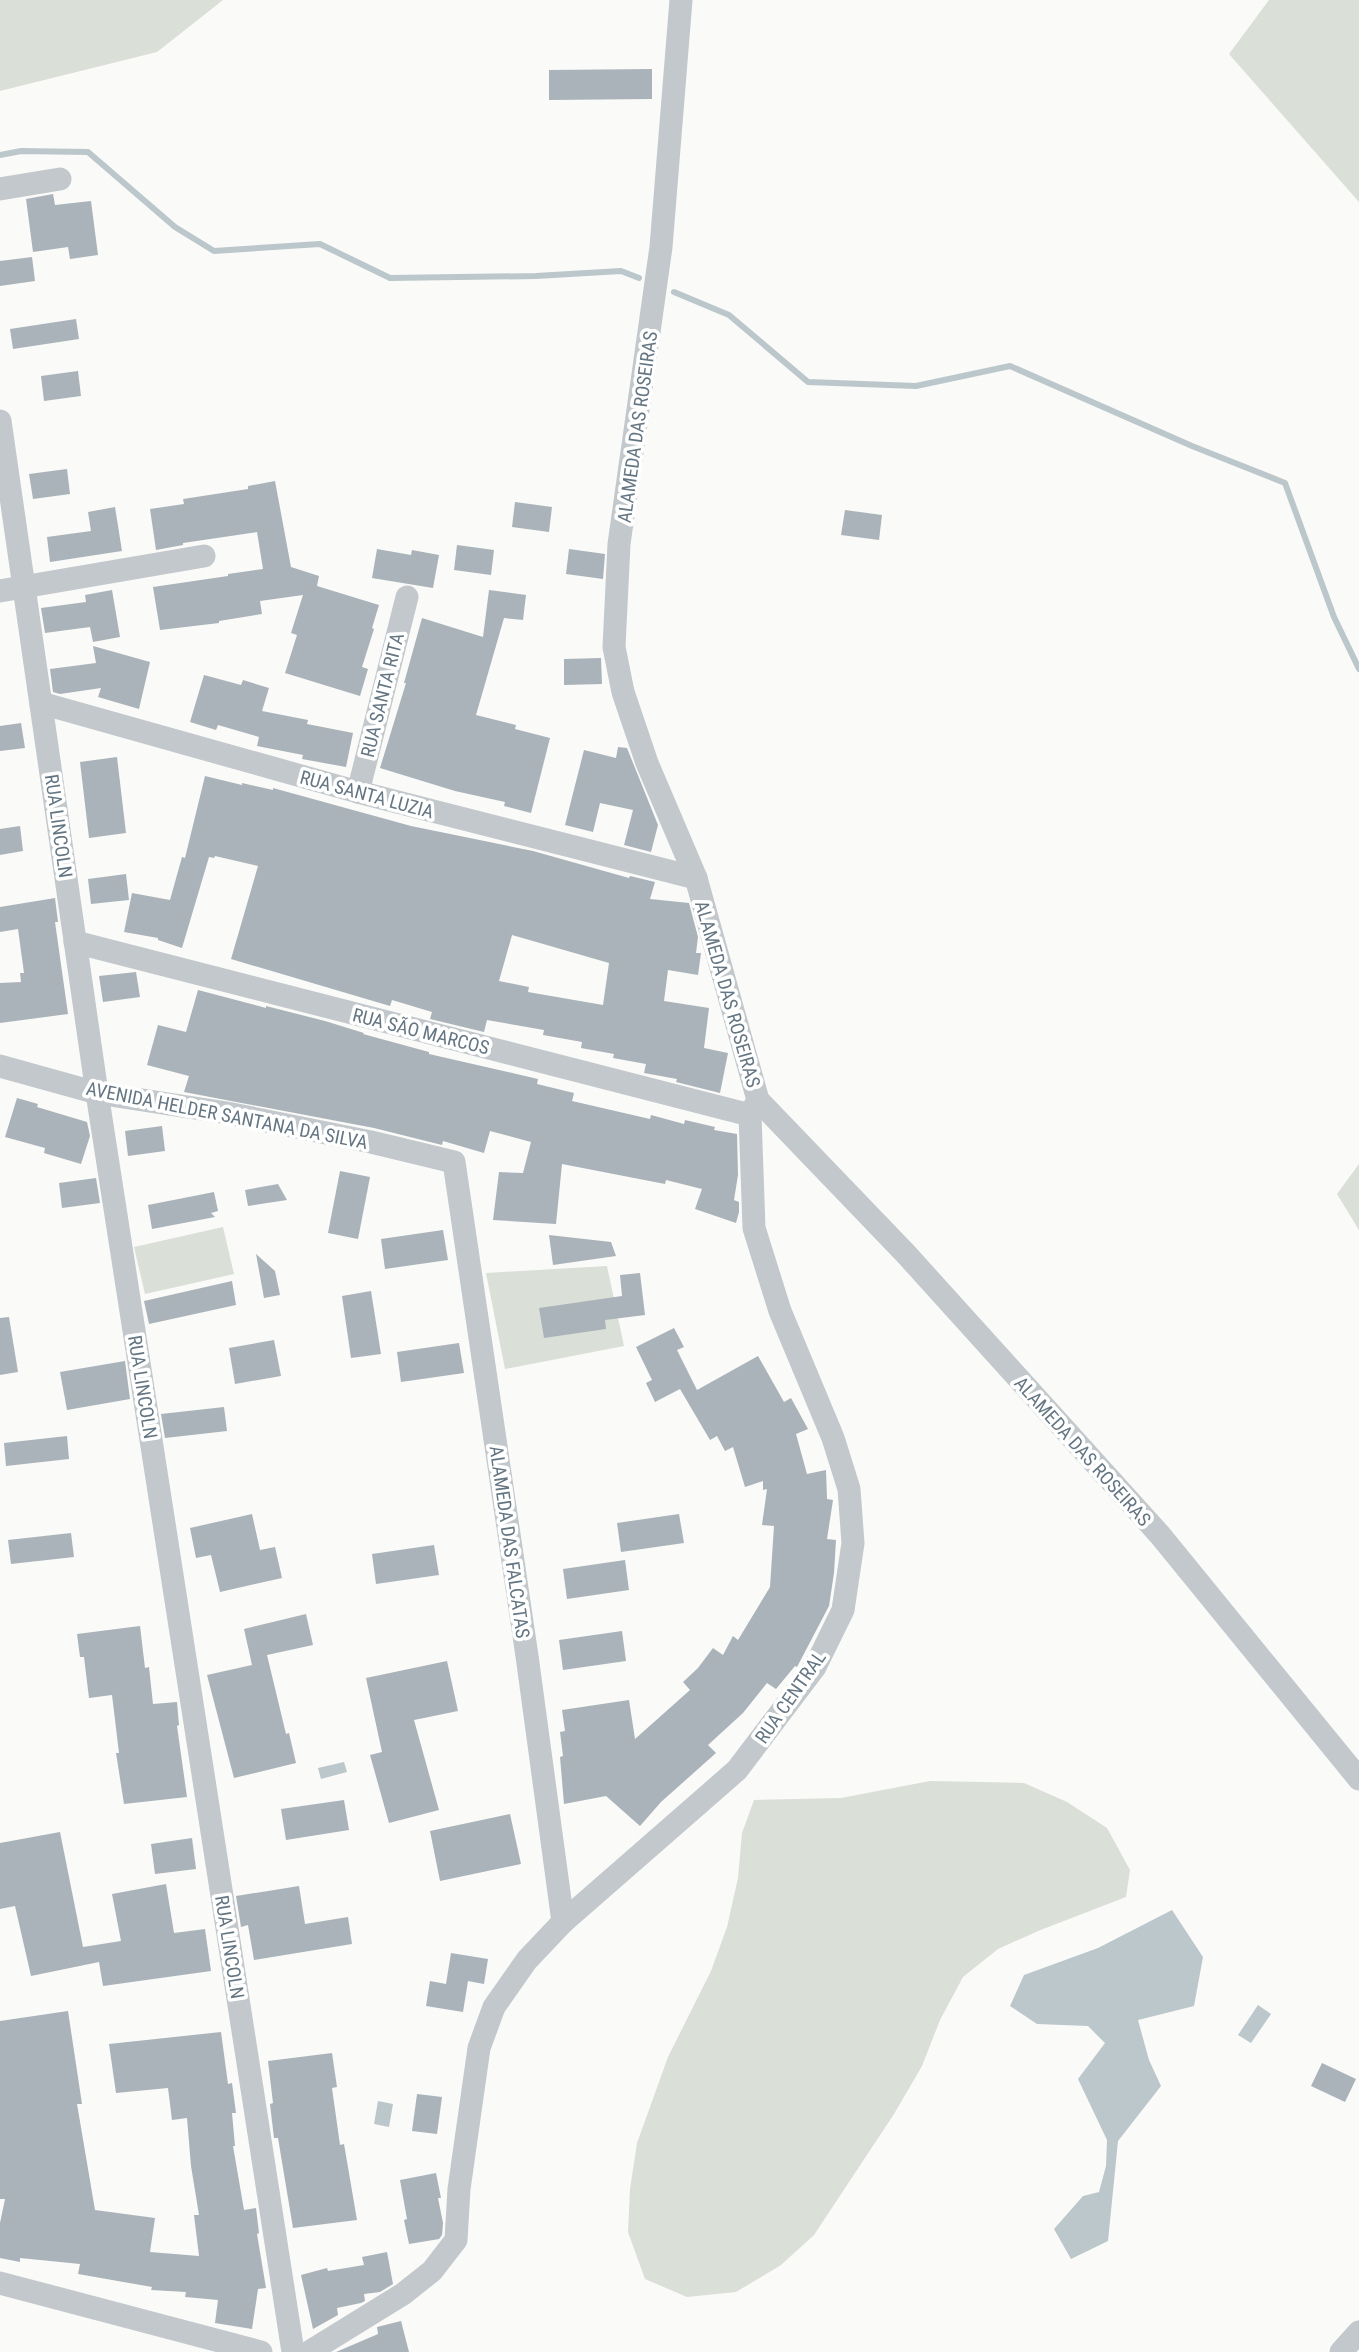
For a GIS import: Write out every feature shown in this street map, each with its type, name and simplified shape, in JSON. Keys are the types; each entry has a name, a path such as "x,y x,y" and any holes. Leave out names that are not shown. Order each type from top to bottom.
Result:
{"street":[{"name":"ALAMEDA DAS ROSEIRAS","path":"681,0 654,309 619,544 614,647 624,692 648,763 696,878 754,1108 906,1254 1160,1535 1359,1779"},
{"path":"0,189 60,178"},
{"name":"RUA LINCOLN","path":"0,421 97,1093 293,2352"},
{"path":"0,591 204,556"},
{"name":"RUA SANTA RITA","path":"358,792 407,597"},
{"name":"RUA SANTA LUZIA","path":"41,703 358,792 696,878"},
{"name":"RUA SÃO MARCOS","path":"75,942 754,1108"},
{"name":"AVENIDA HELDER SANTANA DA SILVA","path":"0,1066 97,1093 227,1113 454,1162"},
{"name":"RUA CENTRAL","path":"309,2352 403,2294 432,2271 456,2240 458,2189 479,2048 494,2007 527,1960 563,1922 737,1770 815,1667 843,1610 853,1543 849,1489 832,1437 780,1311 754,1228 754,1108"},
{"name":"ALAMEDA DAS FALCATAS","path":"454,1162 525,1642 563,1922"},
{"path":"0,2283 261,2352"},
{"path":"1340,2352 1359,2332"}],"shaded area":[{"path":"0,0 223,0 157,52 0,91"},
{"path":"1269,0 1359,0 1359,202 1229,54"},
{"path":"1359,1164 1359,1230 1337,1194"},
{"path":"223,1227 234,1274 145,1294 134,1247"},
{"path":"607,1266 624,1346 505,1369 486,1273"},
{"path":"344,1762 347,1772 321,1779 318,1768"},
{"path":"930,1781 1024,1783 1067,1802 1107,1828 1130,1870 1126,1897 998,1949 963,1977 940,2020 922,2066 894,2114 814,2235 781,2265 736,2292 687,2297 645,2279 628,2232 630,2189 637,2143 668,2057 711,1971 727,1927 738,1878 742,1833 754,1800 841,1798"},
{"path":"1172,1910 1203,1957 1194,2006 1138,2020 1149,2060 1161,2086 1118,2141 1108,2241 1071,2259 1054,2229 1083,2196 1099,2192 1106,2166 1107,2140 1078,2079 1105,2043 1088,2026 1037,2024 1010,2006 1024,1975 1098,1948"},
{"path":"1258,2005 1271,2014 1251,2043 1238,2035"},
{"path":"378,2101 393,2104 389,2127 374,2124"}],"building":[{"path":"652,69 652,99 549,100 549,70"},
{"path":"53,194 55,205 91,201 98,255 70,259 68,247 33,252 26,199"},
{"path":"32,257 35,281 0,286 0,261"},
{"path":"76,319 79,339 13,349 10,329"},
{"path":"78,371 81,396 44,401 41,376"},
{"path":"67,469 70,494 33,499 29,474"},
{"path":"275,481 291,567 319,576 317,586 379,605 362,667 368,669 360,696 285,673 297,635 291,633 303,595 260,601 262,614 219,623 160,630 153,587 263,569 257,532 183,543 156,550 150,509 184,504 183,499 248,489 248,486"},
{"path":"515,502 552,507 549,532 512,527"},
{"path":"115,507 122,551 50,562 47,537 91,531 88,512"},
{"path":"845,510 882,515 879,540 841,535"},
{"path":"457,545 494,550 491,575 454,570"},
{"path":"377,549 411,555 412,550 439,555 433,588 372,578"},
{"path":"569,549 605,554 603,579 566,574"},
{"path":"112,590 120,637 93,642 90,627 45,633 41,608 86,602 85,595"},
{"path":"489,590 526,595 523,620 504,618 476,715 516,725 515,729 550,738 531,813 504,806 505,802 455,791 380,768 406,683 422,618 483,637"},
{"path":"93,646 150,662 139,709 98,697 101,688 60,694 53,692 50,669 96,663"},
{"path":"601,658 602,684 564,685 564,659"},
{"path":"204,675 241,685 243,680 269,688 262,711 353,733 346,767 302,759 303,755 257,746 259,737 218,725 216,730 190,722"},
{"path":"21,723 25,748 0,751 0,726"},
{"path":"618,747 627,748 658,825 651,852 624,845 633,810 600,803 593,832 565,825 584,750 616,758"},
{"path":"117,757 126,833 89,838 80,762"},
{"path":"205,776 242,785 273,788 411,826 533,851 629,878 630,876 655,882 650,899 689,903 698,937 696,953 701,953 698,975 668,970 664,1001 709,1008 704,1048 728,1053 720,1093 676,1082 677,1079 644,1073 646,1064 581,1048 582,1042 543,1035 544,1030 487,1020 484,1032 430,1019 432,1012 392,1000 390,1006 231,959 258,866 209,857 182,948 158,938 124,932 132,893 170,900 182,857 185,858","holes":["512,935 609,963 603,1005 528,992 529,987 499,981"]},
{"path":"20,826 23,851 0,855 0,829"},
{"path":"126,874 129,900 91,904 88,879"},
{"path":"55,898 58,922 55,922 68,1014 0,1023 0,983 21,982 20,973 24,973 18,929 0,932 0,907"},
{"path":"136,972 140,997 103,1002 99,976"},
{"path":"198,990 325,1021 429,1054 538,1079 537,1084 574,1093 572,1101 650,1119 651,1115 684,1124 685,1120 715,1127 714,1130 737,1134 738,1175 734,1200 739,1202 739,1212 736,1223 695,1209 702,1189 666,1180 665,1184 562,1164 556,1224 493,1220 499,1172 523,1173 531,1142 490,1131 484,1153 443,1141 442,1145 374,1128 184,1092 189,1076 147,1065 158,1025 186,1032"},
{"path":"17,1098 87,1122 90,1136 81,1164 44,1153 45,1148 5,1137"},
{"path":"162,1126 165,1151 128,1156 125,1131"},
{"path":"340,1171 370,1177 358,1239 328,1233"},
{"path":"96,1178 100,1203 62,1208 59,1183"},
{"path":"278,1184 287,1200 248,1206 245,1190"},
{"path":"214,1192 218,1211 211,1213 215,1217 152,1229 148,1205"},
{"path":"443,1230 448,1260 385,1269 381,1239"},
{"path":"549,1235 611,1242 616,1256 553,1265"},
{"path":"256,1254 275,1271 280,1295 264,1298"},
{"path":"640,1273 645,1315 605,1320 606,1329 544,1338 539,1308 622,1296 620,1275"},
{"path":"232,1281 236,1305 149,1324 144,1301"},
{"path":"371,1291 381,1354 351,1358 342,1296"},
{"path":"9,1317 18,1372 0,1375 0,1318"},
{"path":"674,1328 684,1347 677,1350 697,1390 758,1356 784,1402 791,1398 808,1429 796,1434 807,1474 826,1470 827,1499 833,1500 827,1539 836,1540 834,1573 829,1606 797,1667 795,1666 776,1689 767,1683 743,1713 708,1745 716,1753 661,1802 640,1826 606,1796 564,1804 560,1757 563,1756 560,1732 565,1731 562,1710 629,1700 635,1739 690,1690 683,1682 713,1648 723,1655 733,1636 738,1640 770,1587 774,1526 762,1525 767,1489 763,1490 763,1481 745,1487 733,1447 725,1451 717,1436 710,1440 680,1389 655,1402 646,1383 652,1380 636,1347"},
{"path":"274,1340 281,1376 235,1384 229,1348"},
{"path":"459,1343 464,1373 401,1382 397,1352"},
{"path":"125,1361 130,1399 67,1410 60,1372"},
{"path":"224,1407 227,1431 165,1438 161,1414"},
{"path":"67,1436 69,1459 6,1466 4,1443"},
{"path":"252,1514 260,1550 275,1547 282,1578 220,1592 211,1555 196,1558 190,1528"},
{"path":"679,1514 684,1543 621,1552 617,1523"},
{"path":"71,1533 74,1557 11,1564 8,1540"},
{"path":"434,1545 439,1575 376,1584 372,1554"},
{"path":"625,1560 629,1590 567,1599 563,1569"},
{"path":"306,1614 313,1645 267,1655 286,1734 289,1733 296,1763 234,1778 207,1675 252,1665 244,1629"},
{"path":"140,1626 145,1668 149,1667 153,1704 177,1702 177,1726 187,1797 124,1804 116,1753 119,1753 112,1695 89,1698 84,1657 80,1657 77,1634"},
{"path":"622,1631 626,1661 563,1670 559,1640"},
{"path":"447,1661 458,1711 414,1720 439,1810 389,1823 370,1755 382,1752 366,1678"},
{"path":"344,1800 349,1830 286,1840 281,1809"},
{"path":"510,1814 521,1864 440,1881 430,1831"},
{"path":"60,1832 83,1947 121,1941 112,1894 166,1884 174,1933 205,1929 211,1971 103,1986 99,1962 31,1976 15,1906 0,1909 0,1843"},
{"path":"192,1838 196,1869 155,1874 151,1844"},
{"path":"299,1886 305,1924 348,1917 352,1944 254,1960 248,1925 241,1927 236,1896"},
{"path":"451,1953 488,1959 484,1984 468,1981 463,2012 426,2006 430,1981 446,1984"},
{"path":"68,2011 82,2104 77,2104 95,2210 155,2218 150,2252 199,2256 194,2215 199,2215 187,2118 172,2120 168,2088 116,2093 109,2044 221,2032 228,2084 232,2083 236,2113 232,2113 233,2146 244,2210 256,2208 257,2234 266,2288 258,2289 252,2329 215,2323 218,2300 185,2297 186,2292 151,2290 152,2287 78,2274 80,2264 20,2258 20,2262 0,2258 0,2223 5,2199 0,2199 0,2021"},
{"path":"332,2053 337,2087 332,2088 340,2145 344,2144 357,2220 293,2228 278,2138 274,2138 268,2061"},
{"path":"1322,2063 1356,2079 1345,2102 1311,2086"},
{"path":"417,2094 442,2097 437,2134 412,2131"},
{"path":"436,2173 441,2198 438,2198 443,2223 442,2235 439,2239 409,2244 400,2180"},
{"path":"387,2252 393,2284 380,2292 364,2294 365,2301 361,2303 337,2308 338,2315 313,2329 301,2275 327,2268 328,2271 364,2265 362,2257"},
{"path":"401,2321 409,2352 336,2352 378,2334 377,2327"}],"waterway":[{"path":"0,155 21,151 88,152 175,227 214,251 320,244 390,278 536,276 621,271 639,278"},
{"path":"674,292 729,315 808,382 916,386 1010,366 1192,446 1285,483 1334,617 1359,669"}]}
